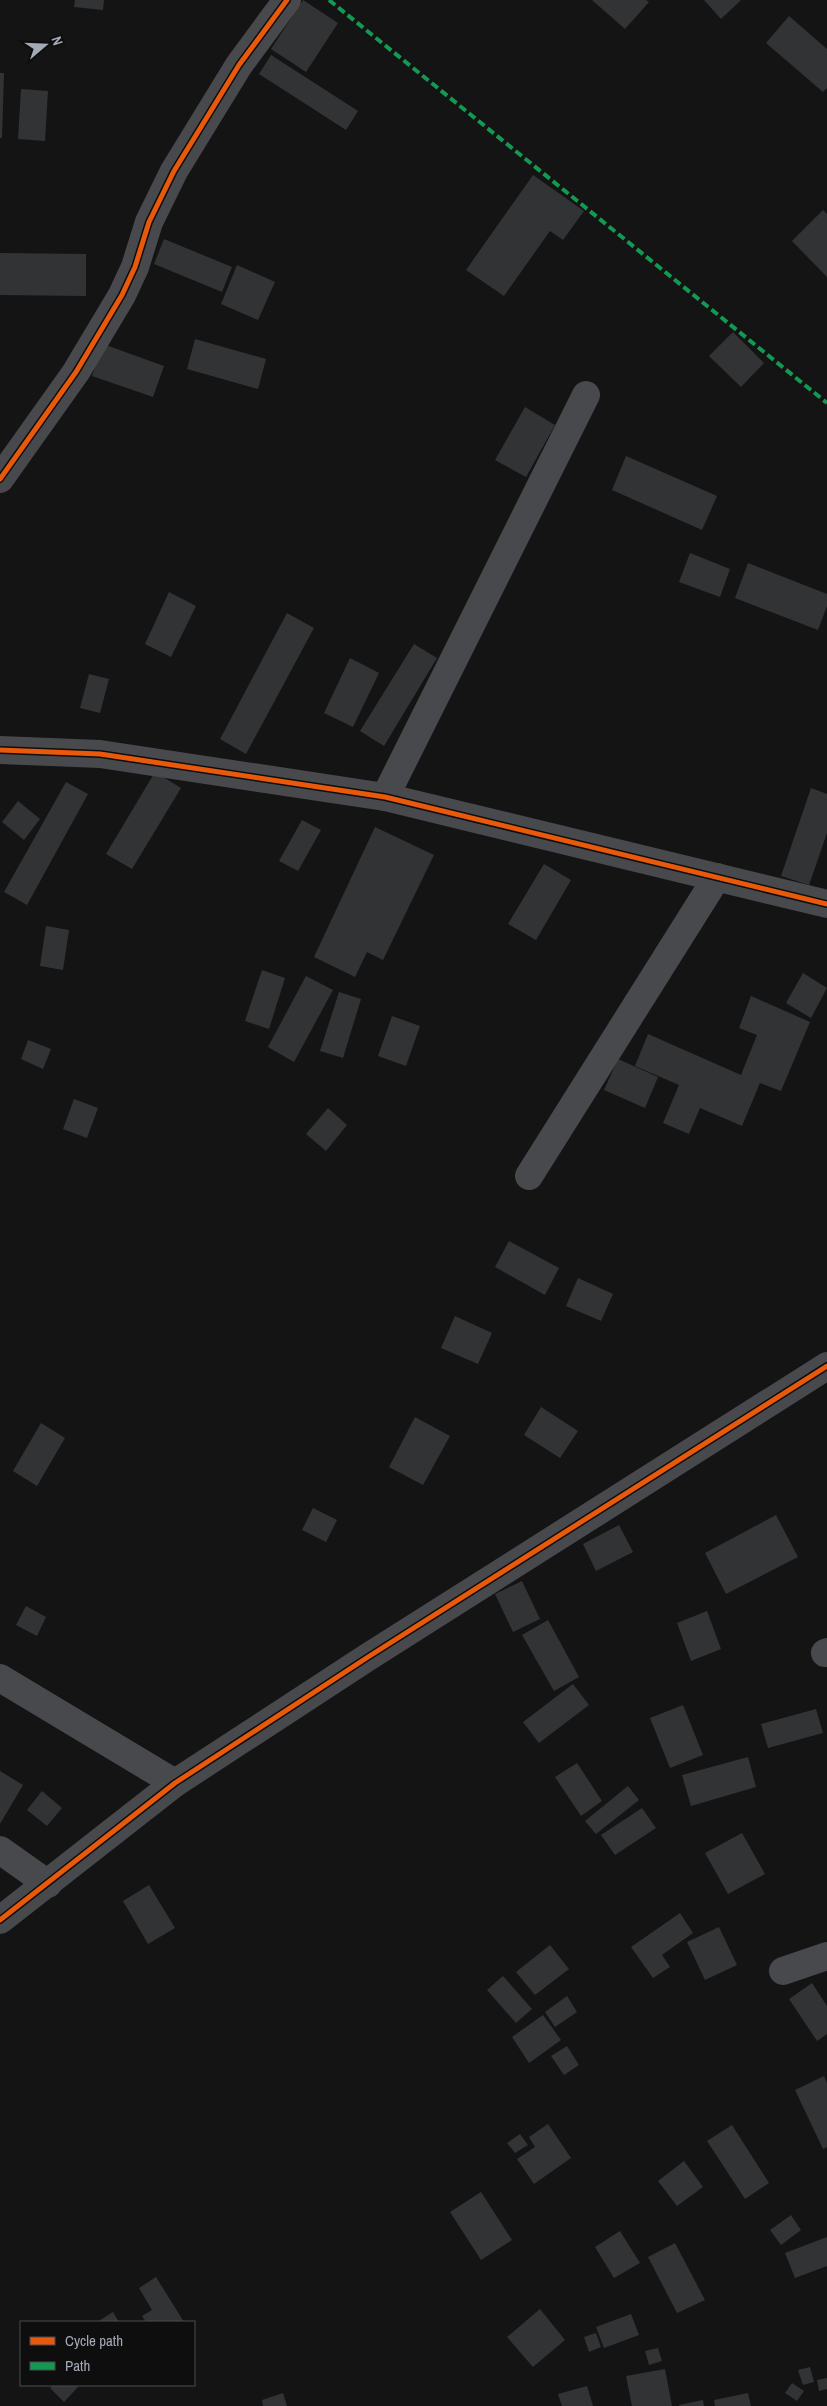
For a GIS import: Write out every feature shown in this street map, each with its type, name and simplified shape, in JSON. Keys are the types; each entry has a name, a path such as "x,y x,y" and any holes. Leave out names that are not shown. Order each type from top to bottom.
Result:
{"street":[{"path":"0,479 81,363 122,295 135,267 149,222 174,171 239,65 287,0"},
{"path":"385,797 586,395"},
{"path":"0,750 100,754 385,797 827,904"},
{"path":"529,1176 717,878"},
{"path":"0,1920 175,1783 368,1657 827,1366"},
{"path":"0,1678 175,1783"},
{"path":"0,1850 48,1884"},
{"path":"783,1971 827,1956"}],"building":[{"path":"75,0 104,0 103,10 74,7"},
{"path":"303,0 338,23 306,72 271,49"},
{"path":"592,0 646,0 649,2 625,29"},
{"path":"704,0 741,0 721,19"},
{"path":"789,16 827,49 827,88 823,92 766,43"},
{"path":"271,55 358,111 346,130 259,74"},
{"path":"0,73 4,73 2,138 0,138"},
{"path":"21,89 48,91 45,141 18,139"},
{"path":"533,175 584,211 563,240 550,231 504,296 466,270"},
{"path":"823,210 827,214 827,277 792,241"},
{"path":"164,239 232,267 222,292 154,264"},
{"path":"0,253 86,254 86,296 0,295"},
{"path":"237,265 275,282 258,320 221,304"},
{"path":"733,332 764,363 741,387 709,356"},
{"path":"195,339 266,359 258,389 187,369"},
{"path":"103,344 164,366 153,397 92,376"},
{"path":"525,407 555,425 526,477 495,460"},
{"path":"626,456 717,496 702,530 612,490"},
{"path":"690,553 730,569 720,597 679,582"},
{"path":"748,563 827,594 827,606 818,630 735,598"},
{"path":"169,592 196,606 171,657 145,644"},
{"path":"287,613 314,628 246,754 220,739"},
{"path":"414,644 437,658 384,746 360,731"},
{"path":"350,658 379,673 353,727 324,713"},
{"path":"89,674 109,679 100,713 80,708"},
{"path":"155,772 181,788 132,869 106,854"},
{"path":"66,782 88,794 27,905 4,892"},
{"path":"811,788 827,794 827,833 809,885 781,876"},
{"path":"18,801 40,819 24,840 2,822"},
{"path":"302,820 321,830 298,871 279,861"},
{"path":"375,827 434,855 383,960 367,952 355,977 314,957"},
{"path":"544,864 571,880 536,940 508,924"},
{"path":"46,926 69,930 63,970 40,966"},
{"path":"262,970 285,978 269,1029 245,1021"},
{"path":"803,973 827,988 811,1018 786,1003"},
{"path":"306,976 333,990 294,1062 268,1047"},
{"path":"339,992 361,999 343,1058 320,1051"},
{"path":"751,996 810,1022 781,1091 760,1083 742,1126 700,1108 689,1134 663,1123 679,1085 635,1066 648,1034 741,1075 757,1035 739,1028"},
{"path":"392,1016 420,1026 406,1066 378,1056"},
{"path":"28,1040 51,1049 43,1069 21,1059"},
{"path":"618,1059 658,1077 645,1108 604,1090"},
{"path":"74,1099 98,1108 87,1138 63,1129"},
{"path":"328,1108 347,1125 326,1151 306,1134"},
{"path":"509,1241 559,1268 545,1295 495,1267"},
{"path":"578,1278 613,1294 601,1321 566,1306"},
{"path":"455,1316 492,1333 478,1364 441,1348"},
{"path":"541,1407 578,1431 560,1458 524,1435"},
{"path":"415,1417 450,1436 423,1485 389,1467"},
{"path":"41,1423 65,1438 37,1486 13,1471"},
{"path":"313,1508 337,1520 326,1542 302,1530"},
{"path":"776,1515 798,1557 726,1594 705,1553"},
{"path":"619,1525 633,1552 596,1571 583,1544"},
{"path":"522,1581 540,1619 513,1632 495,1594"},
{"path":"26,1606 46,1617 37,1636 16,1625"},
{"path":"707,1611 721,1649 691,1661 677,1623"},
{"path":"548,1620 579,1677 554,1691 522,1635"},
{"path":"573,1684 589,1705 539,1743 523,1722"},
{"path":"683,1705 703,1755 670,1768 650,1718"},
{"path":"816,1709 823,1733 768,1748 761,1724"},
{"path":"748,1757 756,1787 691,1806 682,1775"},
{"path":"577,1763 602,1801 581,1816 555,1777"},
{"path":"0,1771 23,1785 0,1824"},
{"path":"628,1786 639,1800 596,1834 585,1821"},
{"path":"42,1791 62,1808 47,1826 27,1810"},
{"path":"642,1808 656,1828 615,1855 601,1835"},
{"path":"742,1833 765,1874 728,1894 705,1853"},
{"path":"149,1885 175,1928 148,1944 123,1901"},
{"path":"680,1913 693,1933 662,1955 670,1967 653,1978 631,1947"},
{"path":"719,1927 737,1965 705,1980 687,1942"},
{"path":"550,1945 569,1969 535,1995 516,1972"},
{"path":"503,1976 532,2009 516,2023 487,1990"},
{"path":"812,1983 827,2006 827,2034 817,2041 789,1999"},
{"path":"567,1996 577,2012 555,2027 545,2012"},
{"path":"543,2015 561,2040 529,2063 512,2037"},
{"path":"567,2046 579,2065 564,2075 551,2056"},
{"path":"824,2076 827,2083 827,2147 823,2149 795,2090"},
{"path":"548,2124 571,2158 534,2184 517,2159 535,2147 529,2137"},
{"path":"732,2125 769,2183 745,2199 707,2141"},
{"path":"520,2134 528,2145 515,2153 507,2143"},
{"path":"684,2161 703,2187 677,2206 658,2181"},
{"path":"481,2192 512,2240 481,2260 450,2212"},
{"path":"791,2215 801,2230 781,2245 770,2230"},
{"path":"620,2231 640,2263 614,2278 595,2247"},
{"path":"827,2237 827,2266 795,2278 785,2253"},
{"path":"675,2243 705,2300 677,2313 648,2257"},
{"path":"156,2277 183,2321 145,2321 142,2316 152,2310 139,2288"},
{"path":"540,2309 565,2340 533,2367 507,2337"},
{"path":"113,2312 118,2321 99,2321"},
{"path":"631,2314 639,2335 604,2348 596,2327"},
{"path":"596,2333 601,2347 589,2352 584,2337"},
{"path":"658,2348 662,2361 649,2365 645,2351"},
{"path":"810,2367 814,2382 803,2385 798,2370"},
{"path":"665,2369 672,2406 632,2406 626,2376"},
{"path":"827,2378 827,2389 819,2391 817,2380"},
{"path":"792,2383 804,2391 797,2401 785,2393"},
{"path":"52,2386 78,2387 64,2402 50,2388"},
{"path":"587,2386 593,2406 562,2406 558,2394"},
{"path":"283,2393 287,2406 263,2406 262,2400"},
{"path":"748,2393 751,2406 715,2406 714,2400"},
{"path":"703,2400 704,2406 679,2406 679,2405"}],"marked path":[{"path":"329,0 827,403"}],"cycle path":[{"path":"0,479 76,372 122,295 135,267 149,222 174,171 239,65 287,0"},
{"path":"0,750 100,754 385,797 827,904"},
{"path":"0,1920 175,1783 368,1657 827,1366"}]}
